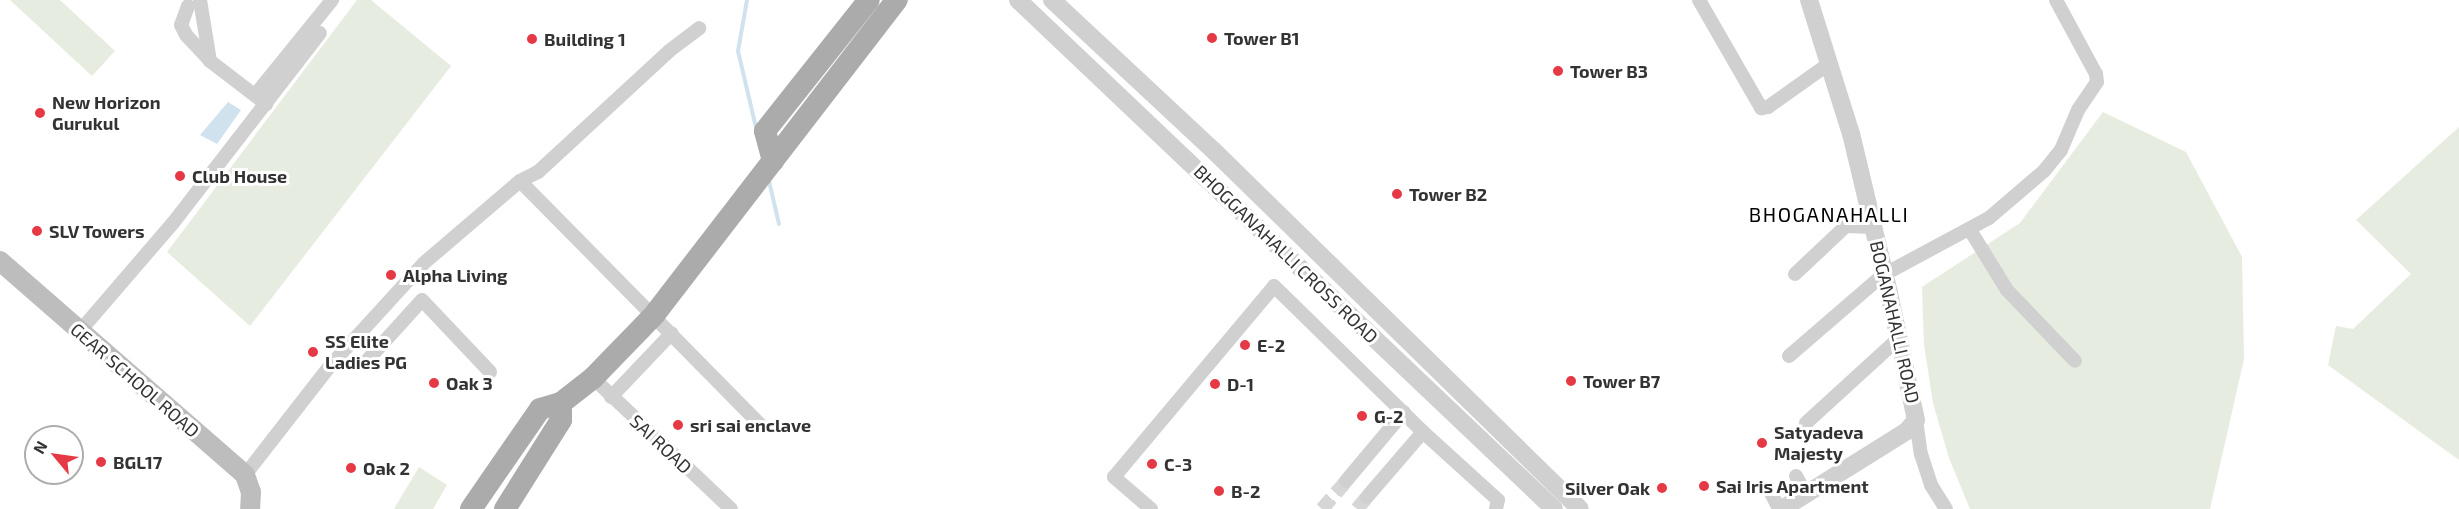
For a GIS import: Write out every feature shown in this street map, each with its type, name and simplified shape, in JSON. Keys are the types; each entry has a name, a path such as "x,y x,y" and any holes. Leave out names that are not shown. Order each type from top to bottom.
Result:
{"main road":[{"path":"773,161 765,131 868,0"},
{"path":"471,509 540,409 561,403 593,378 654,315 897,0"},
{"name":"GEAR SCHOOL ROAD","path":"0,261 245,475"},
{"path":"505,509 561,420 561,403"},
{"path":"245,475 251,492 250,509"}],"street":[{"path":"80,331 173,223 332,0"},
{"name":"BHOGGANAHALLI CROSS ROAD","path":"1018,0 1554,509"},
{"name":"BHOGGANAHALLI CROSS ROAD","path":"1052,0 1213,150 1580,509"},
{"name":"BOGANAHALLI ROAD","path":"1791,505 1906,431 1916,420 1851,134 1809,0"},
{"path":"1788,356 1883,275 1970,230 1998,211 2044,171 2061,150 2078,110 2095,87 2096,74 2056,0"},
{"path":"1702,1 1761,108 1768,107 1830,63"},
{"path":"194,3 181,25 186,35 210,61 261,99"},
{"path":"194,3 210,61"},
{"path":"245,475 329,367 424,263 520,181 538,172 669,51 699,28"},
{"path":"261,99 320,33"},
{"path":"1194,167 1213,150"},
{"path":"520,181 760,424"},
{"path":"1796,274 1846,226 1872,227"},
{"path":"1970,230 2007,290 2075,361"},
{"path":"1151,509 1114,477 1274,286 1423,432 1498,500 1496,509"},
{"path":"364,364 422,300 490,372"},
{"path":"610,396 672,333"},
{"path":"1806,423 1898,339"},
{"name":"SAI ROAD","path":"593,378 731,509"},
{"path":"1346,481 1404,412"},
{"path":"1916,420 1921,454 1931,485 1946,509"},
{"path":"1367,496 1423,432"},
{"path":"1770,491 1791,505 1796,476"}],"shaded area":[{"path":"10,0 60,0 115,51 92,76"},
{"path":"357,0 371,0 451,66 250,326 167,252"},
{"path":"2103,112 2186,152 2242,257 2244,359 2210,509 1970,509 1949,458 1933,403 1924,345 1922,287 2020,223"},
{"path":"2459,127 2459,460 2328,365 2336,326 2353,329 2411,274 2356,220"},
{"path":"419,467 447,485 433,509 394,509"}],"water":[{"path":"228,102 241,110 217,144 200,135"}],"waterway":[{"path":"747,0 738,51 756,128"},
{"path":"769,181 779,224"}],"tunnel":[{"path":"1322,509 1346,481"},
{"path":"1357,509 1367,497"}],"place":[{"name":"Tower B1","path":"1212,38"},
{"name":"Building 1","path":"532,39"},
{"name":"Tower B3","path":"1558,71"},
{"name":"New Horizon Gurukul","path":"40,113"},
{"name":"Club House","path":"180,176"},
{"name":"Tower B2","path":"1397,194"},
{"name":"SLV Towers","path":"37,231"},
{"name":"Alpha Living","path":"391,275"},
{"name":"E-2","path":"1245,345"},
{"name":"SS Elite Ladies PG","path":"313,352"},
{"name":"Tower B7","path":"1571,381"},
{"name":"Oak 3","path":"434,383"},
{"name":"D-1","path":"1215,384"},
{"name":"G-2","path":"1362,416"},
{"name":"sri sai enclave","path":"678,425"},
{"name":"Satyadeva Majesty","path":"1762,443"},
{"name":"BGL17","path":"101,462"},
{"name":"C-3","path":"1152,464"},
{"name":"Oak 2","path":"351,468"},
{"name":"Sai Iris Apartment","path":"1704,486"},
{"name":"Silver Oak","path":"1662,488"},
{"name":"B-2","path":"1219,491"}],"district":[{"name":"BHOGANAHALLI","path":"1829,214"}]}
